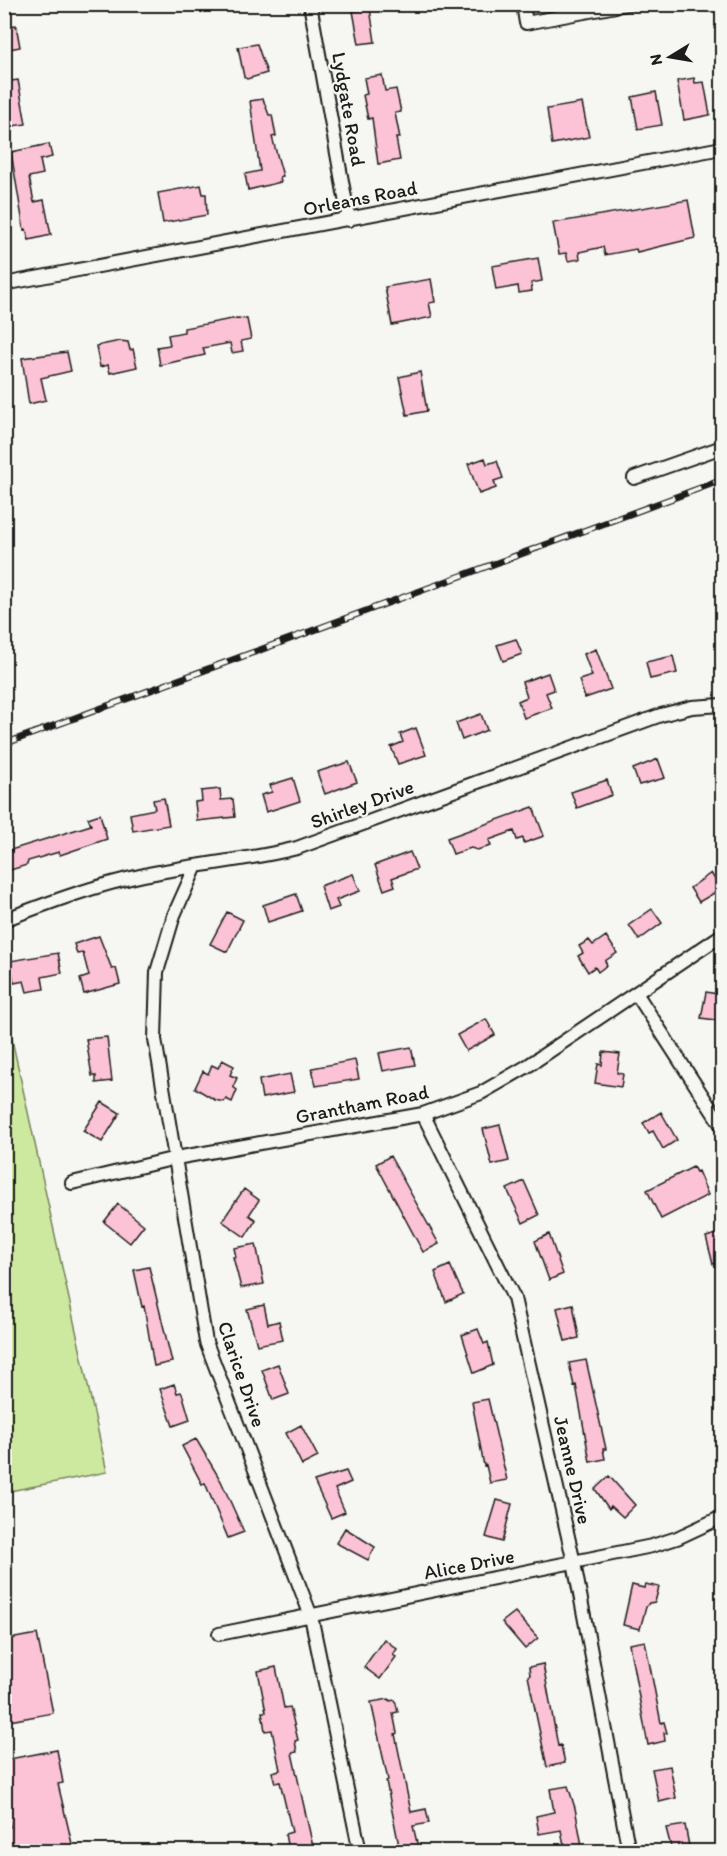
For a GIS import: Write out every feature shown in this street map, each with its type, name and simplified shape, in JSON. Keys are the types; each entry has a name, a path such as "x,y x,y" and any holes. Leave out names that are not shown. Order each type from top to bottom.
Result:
{"street":[{"name":"Lydgate Road","path":"310,4 350,220"},
{"path":"523,4 526,23 627,4"},
{"name":"Orleans Road","path":"4,284 723,148"},
{"path":"634,478 723,447"},
{"name":"Shirley Drive","path":"9,918 69,895 117,881 264,856 297,848 661,715 692,707 723,705"},
{"name":"Clarice Drive","path":"196,866 174,915 157,972 155,1039 206,1342 311,1616 360,1851"},
{"name":"Grantham Road","path":"72,1183 176,1158 423,1114 481,1093 526,1067 723,935"},
{"path":"636,993 723,1125"},
{"name":"Jeanne Drive","path":"423,1114 514,1298 574,1563 629,1851"},
{"name":"Alice Drive","path":"219,1634 574,1563 669,1540 723,1517"}],"green space":[{"path":"4,1003 107,1472 5,1492 4,1492"}],"building":[{"path":"370,8 375,42 359,44 353,11"},
{"path":"16,25 20,47 4,50 4,27"},
{"path":"257,44 267,73 247,79 244,77 238,47"},
{"path":"382,75 385,91 396,89 401,112 395,113 400,138 396,138 400,160 378,164 372,118 368,119 363,95 367,94 364,78"},
{"path":"694,78 695,83 704,82 710,115 684,120 677,81"},
{"path":"18,80 26,124 7,127 4,82"},
{"path":"656,92 662,125 638,129 632,97"},
{"path":"263,99 269,115 272,115 276,136 272,137 283,176 280,177 281,182 248,190 245,174 260,171 250,101"},
{"path":"582,103 589,137 552,144 547,109"},
{"path":"49,144 52,157 40,160 43,174 29,177 34,202 44,200 51,235 29,240 26,229 24,230 11,152"},
{"path":"201,185 203,194 206,194 207,215 163,223 158,193"},
{"path":"688,200 695,238 637,252 636,249 605,255 603,247 579,252 580,259 568,261 566,253 559,254 553,223"},
{"path":"538,258 542,281 531,283 532,291 519,293 518,286 496,290 492,266"},
{"path":"431,279 435,302 429,303 432,317 392,325 385,287"},
{"path":"237,318 247,319 251,339 241,341 243,351 232,353 230,343 203,348 205,355 160,365 157,347 170,345 168,335 184,332 184,328"},
{"path":"120,341 128,342 130,350 133,349 137,367 110,373 108,365 100,367 96,346"},
{"path":"67,352 71,371 41,378 46,400 29,404 22,358"},
{"path":"420,372 427,411 407,415 399,377"},
{"path":"485,458 487,464 497,461 503,478 494,481 496,488 479,494 468,464"},
{"path":"516,639 522,654 503,661 497,645"},
{"path":"596,649 611,689 585,698 579,680 592,676 584,654"},
{"path":"673,656 677,673 650,679 646,662"},
{"path":"548,673 554,690 546,693 552,708 524,718 518,701 527,697 522,682"},
{"path":"481,714 487,730 462,740 456,723"},
{"path":"416,728 426,755 398,764 391,747 403,742 400,734"},
{"path":"658,759 665,778 639,785 633,769"},
{"path":"349,762 357,782 325,794 317,772"},
{"path":"293,778 300,801 266,812 261,795 272,792 270,785"},
{"path":"607,780 612,795 577,808 571,792"},
{"path":"220,789 221,800 233,799 235,817 197,821 195,802 202,801 201,791"},
{"path":"164,798 169,825 133,831 130,814 155,809 153,800"},
{"path":"533,807 544,836 524,843 523,838 517,840 514,831 489,840 491,846 477,850 471,848 453,854 447,838"},
{"path":"100,814 107,839 60,855 59,852 28,861 27,865 4,872 4,852 91,825 88,818"},
{"path":"410,852 417,869 392,878 395,886 384,890 375,865"},
{"path":"711,873 721,889 699,902 690,888"},
{"path":"353,874 360,891 336,900 339,907 328,911 320,886"},
{"path":"296,894 302,911 268,922 263,905"},
{"path":"652,909 662,923 639,940 629,925"},
{"path":"227,912 243,920 227,952 210,944"},
{"path":"99,936 112,969 116,968 120,984 84,994 80,979 89,976 83,953 77,954 74,944"},
{"path":"606,936 617,953 605,961 607,965 598,972 595,967 588,972 578,956 583,953 579,946 589,940 593,945"},
{"path":"58,953 62,973 42,977 44,989 27,992 24,981 14,983 10,961"},
{"path":"706,992 723,995 723,1021 701,1018"},
{"path":"486,1019 495,1035 466,1051 457,1035"},
{"path":"107,1037 112,1081 96,1083 96,1076 92,1076 86,1039"},
{"path":"411,1047 415,1065 383,1071 379,1053"},
{"path":"603,1052 620,1054 617,1073 623,1074 621,1087 595,1083 598,1064 602,1065"},
{"path":"222,1060 234,1066 230,1075 237,1078 233,1087 237,1090 232,1102 226,1099 224,1102 215,1100 195,1088 203,1071 208,1074 212,1065 218,1068"},
{"path":"355,1060 359,1079 316,1086 312,1068"},
{"path":"290,1074 294,1092 262,1098 259,1080"},
{"path":"102,1102 120,1113 102,1142 83,1131"},
{"path":"661,1112 677,1140 663,1149 653,1131 649,1133 643,1123"},
{"path":"500,1125 509,1161 492,1165 483,1129"},
{"path":"390,1156 439,1244 423,1252 376,1164"},
{"path":"693,1167 696,1172 698,1171 708,1195 661,1219 647,1190"},
{"path":"524,1181 539,1215 523,1223 507,1189"},
{"path":"244,1189 259,1200 249,1215 256,1220 245,1237 222,1221"},
{"path":"118,1204 144,1225 130,1243 104,1222"},
{"path":"720,1233 723,1262 713,1264 706,1237"},
{"path":"549,1234 563,1274 549,1280 535,1241"},
{"path":"256,1244 264,1284 241,1288 233,1257 236,1257 234,1248"},
{"path":"450,1265 463,1294 446,1302 435,1272"},
{"path":"149,1267 172,1362 154,1366 144,1306 142,1307 134,1270"},
{"path":"573,1304 579,1338 565,1341 557,1308"},
{"path":"264,1305 268,1324 279,1321 283,1340 257,1345 247,1309"},
{"path":"478,1329 484,1344 488,1342 493,1365 474,1373 462,1335"},
{"path":"586,1360 606,1449 603,1449 605,1459 590,1462 576,1385 574,1386 569,1363"},
{"path":"278,1364 289,1394 273,1400 262,1370"},
{"path":"174,1384 177,1393 181,1392 183,1396 190,1420 173,1426 160,1389"},
{"path":"488,1399 507,1480 490,1483 486,1465 484,1466 472,1402"},
{"path":"301,1425 318,1457 302,1465 286,1433"},
{"path":"196,1439 221,1481 244,1532 228,1538 205,1483 202,1484 182,1446"},
{"path":"346,1471 351,1482 335,1489 345,1512 331,1518 314,1481"},
{"path":"609,1476 635,1505 623,1517 611,1506 609,1509 595,1489"},
{"path":"497,1500 512,1504 502,1542 486,1537"},
{"path":"345,1528 375,1547 368,1560 336,1543"},
{"path":"645,1584 659,1587 655,1602 649,1603 646,1607 640,1629 623,1625 632,1585 644,1588"},
{"path":"515,1612 538,1638 525,1649 502,1622"},
{"path":"37,1634 53,1713 4,1722 4,1640"},
{"path":"384,1639 397,1649 393,1655 396,1657 380,1679 364,1667"},
{"path":"645,1641 661,1723 664,1722 667,1733 664,1733 665,1741 648,1745 629,1644"},
{"path":"543,1664 558,1746 561,1745 565,1763 547,1767 528,1676 530,1675 529,1667"},
{"path":"276,1667 284,1708 290,1707 298,1740 295,1741 297,1752 292,1753 314,1851 288,1850 285,1834 292,1832 280,1782 275,1783 272,1772 280,1770 272,1730 265,1731 262,1712 266,1712 258,1671"},
{"path":"389,1699 390,1701 395,1700 398,1712 393,1713 397,1733 395,1734 411,1812 426,1809 429,1823 413,1826 419,1851 400,1851 386,1781 388,1780 371,1702"},
{"path":"57,1750 63,1783 58,1784 73,1848 57,1851 4,1851 4,1829 10,1827 4,1798 4,1760"},
{"path":"670,1766 676,1798 659,1802 652,1769"},
{"path":"568,1786 575,1808 583,1851 565,1851 561,1830 539,1834 536,1816 554,1812 550,1789"},
{"path":"685,1825 690,1851 672,1851 666,1828"}],"railway":[{"path":"4,744 722,480"}]}
